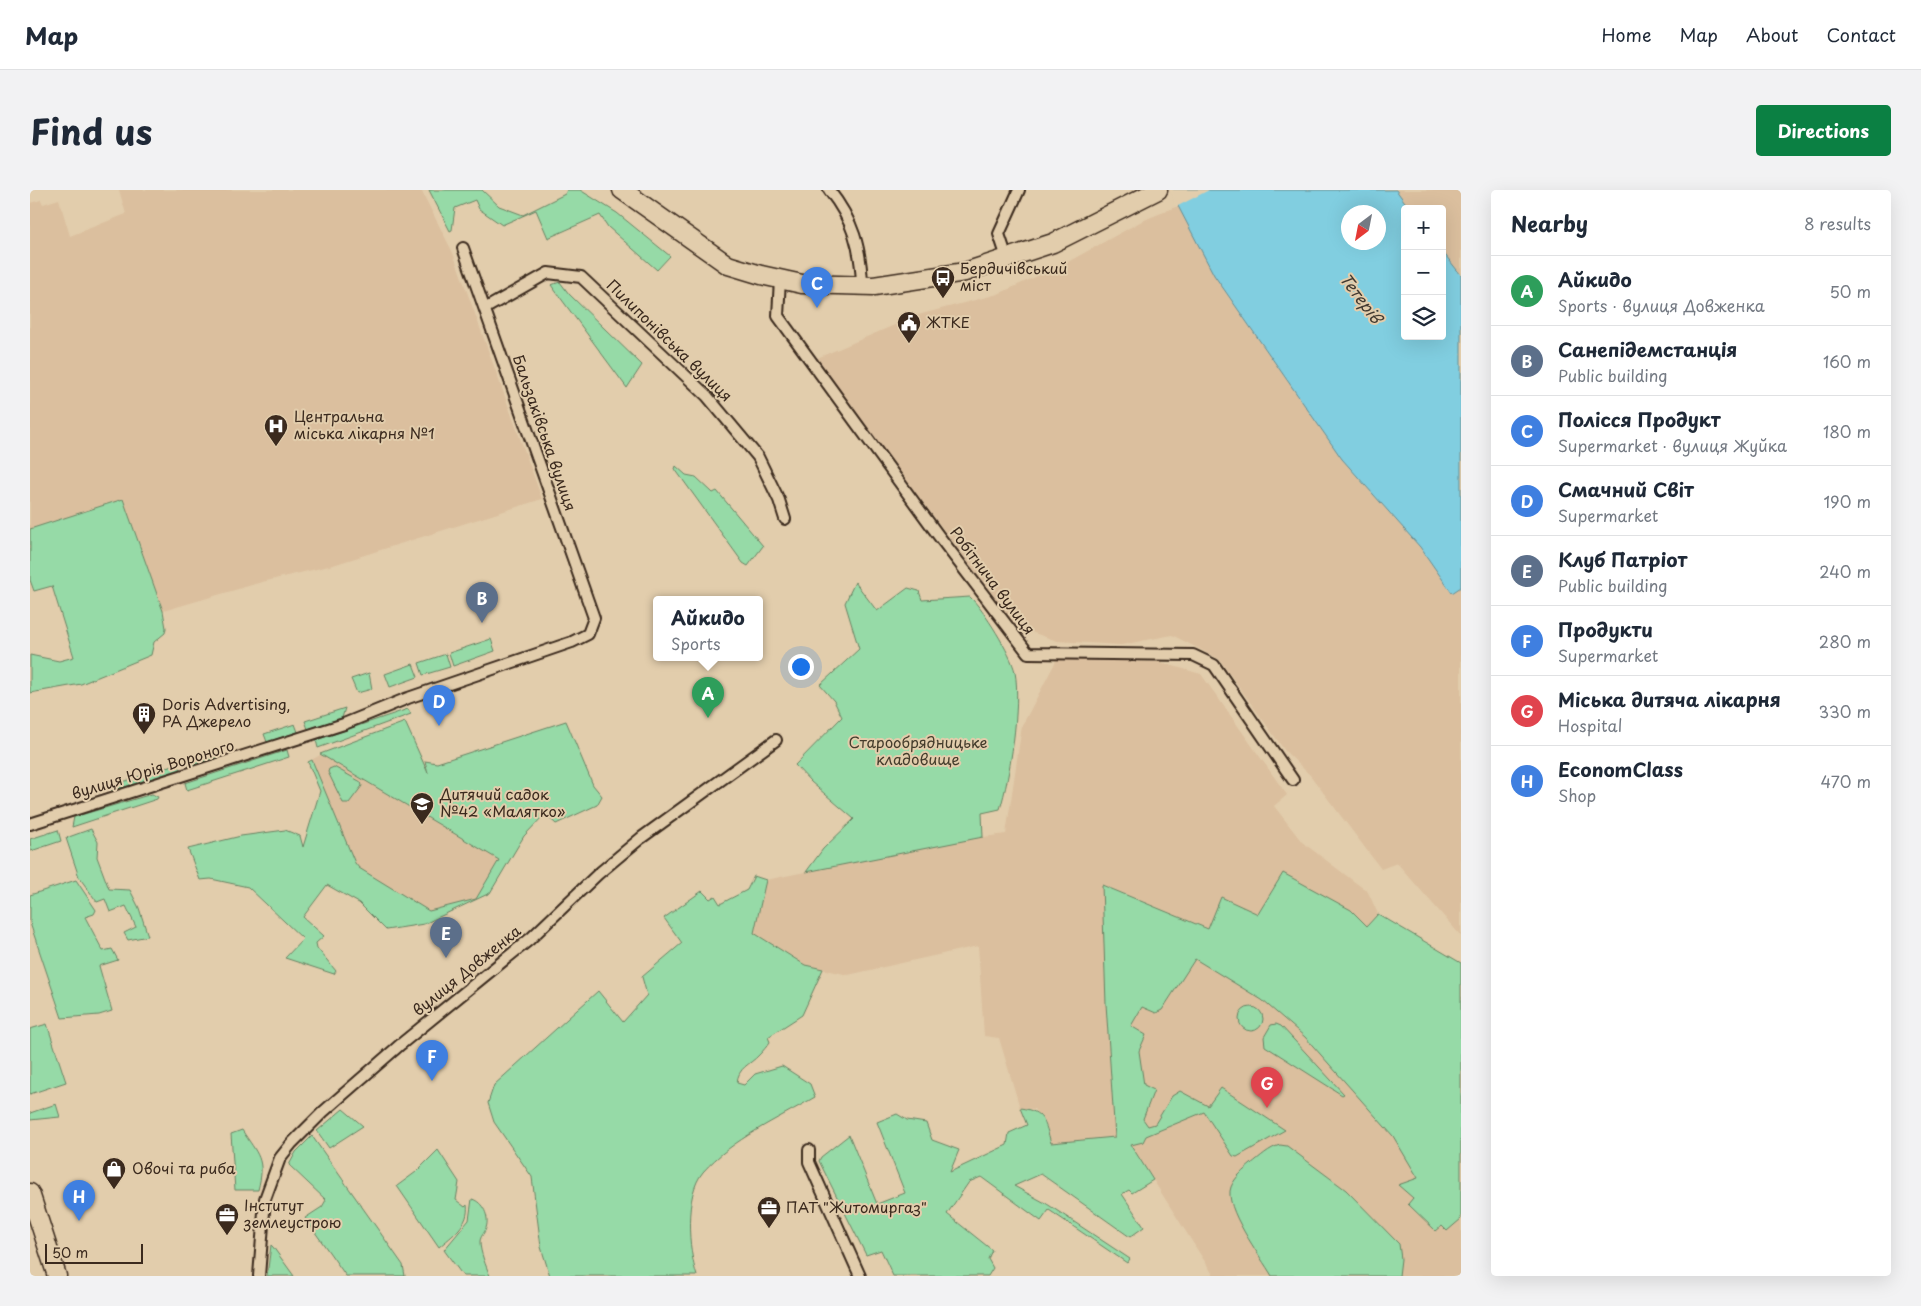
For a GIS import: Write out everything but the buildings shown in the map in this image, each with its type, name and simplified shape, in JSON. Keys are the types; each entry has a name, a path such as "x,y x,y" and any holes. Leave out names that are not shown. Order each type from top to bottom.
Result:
{"highway":[{"path":"622,190 728,264 802,284 862,286 965,272 1053,242 1158,190"},
{"path":"30,1193 57,1276"},
{"path":"30,1221 48,1276"}],"street":[{"path":"829,190 844,209 862,256 862,286"},
{"path":"1007,258 999,234 1019,190"},
{"name":"Бальзаківська вулиця","path":"463,248 486,308 594,618 592,628"},
{"name":"Пилипонівська вулиця","path":"486,308 548,273 581,277 707,396 758,457 779,500 785,519"},
{"name":"Робітнича вулиця","path":"780,279 778,316 897,481 1028,653 1193,655 1214,665 1293,780"},
{"name":"вулиця Юрія Вороного","path":"30,824 344,724 408,698 582,639 592,628"},
{"name":"вулиця Довженка","path":"259,1276 265,1199 276,1166 292,1143 323,1112 395,1049 530,939 598,874 641,838 776,740"},
{"path":"809,1150 809,1162 860,1276"}],"shaded area":[{"name":"Центральна міська лікарня №1","path":"119,190 421,190 453,253 542,499 333,565 262,582 163,611 123,499 30,529 30,203 41,200 43,204 59,199 70,236 126,214"},
{"path":"1394,190 1461,190 1461,281 1446,260 1446,205 1405,205"},
{"path":"1178,206 1219,283 1342,459 1420,547 1452,593 1461,587 1461,936 1397,863 1381,869 1310,775 1285,751 1219,659 1172,635 1121,645 1057,641 1017,627 815,359 918,315 998,294 1066,263 1142,221"},
{"path":"1057,659 1159,662 1201,674 1287,795 1274,806 1302,842 1368,892 1378,914 1367,926 1351,910 1258,914 1208,929 1103,885 1185,947 1290,1010 1459,1163 1461,1169 1461,1276 1214,1276 1131,1145 1106,1005 1115,1137 1051,1143 1046,1123 1034,1109 1020,1108 999,1038 984,1036 978,946 848,975 805,965 754,933 766,880 961,840 1006,834 1022,726"},
{"name":"Дитячий садок №42 «Малятко»","path":"405,722 431,778 571,786 524,836 490,893 424,924 386,930 359,903 327,885 295,927 303,848 320,791 308,762 327,751"}],"green space":[{"path":"429,190 482,190 499,206 523,215 565,194 567,190 580,190 617,213 670,256 657,270 608,227 600,215 548,238 536,210 502,225 479,209 475,200 455,208 452,230 450,231"},
{"path":"560,282 569,294 642,365 627,388 551,285"},
{"path":"676,466 686,475 696,477 713,493 717,491 763,546 748,566 743,563 675,469"},
{"path":"123,499 163,611 165,633 154,642 151,655 81,684 30,693 30,655 59,661 74,657 52,586 34,591 30,580 30,529"},
{"name":"Старообрядницьке кладовище","path":"855,582 877,611 908,588 919,591 922,600 970,597 976,603 1003,644 1015,672 1017,703 1011,760 1000,809 982,813 983,837 806,872 823,849 854,819 811,782 795,765 842,717 834,701 820,685 859,649 845,603"},
{"path":"491,639 495,651 453,666 449,653"},
{"path":"446,654 450,667 423,675 419,663"},
{"path":"413,664 418,677 390,687 385,674"},
{"path":"369,673 372,689 357,693 351,679"},
{"path":"345,708 342,718 308,729 305,721"},
{"path":"408,709 411,714 318,748 316,740"},
{"name":"Дитячий садок №42 «Малятко»","path":"566,721 593,785 602,796 597,805 556,824 545,814 524,836 490,893 424,924 386,930 359,903 327,885 303,917 324,936 316,943 317,948 336,971 334,974 285,958 303,939 248,887 211,879 200,880 188,849 241,836 285,830 300,836 303,847 320,791 308,762 312,760 355,863 359,868 429,911 476,899 499,860 320,754 405,722 428,773 425,761 437,763"},
{"path":"295,724 298,732 267,742 264,734"},
{"path":"221,748 224,756 190,767 187,759"},
{"path":"287,750 289,757 187,790 185,783"},
{"path":"176,764 181,769 112,791 111,786"},
{"path":"334,767 361,782 362,786 349,803 343,803 328,772 329,769"},
{"path":"152,794 158,797 157,799 72,827 74,817"},
{"path":"91,829 98,842 97,857 109,889 130,890 139,908 148,936 128,940 124,933 136,927 126,906 110,912 105,899 97,902 79,877 66,838"},
{"path":"58,830 61,841 31,851 30,839"},
{"path":"1283,873 1351,910 1367,926 1378,914 1461,963 1461,1219 1447,1231 1442,1226 1436,1231 1408,1204 1413,1198 1398,1185 1418,1178 1393,1136 1305,1037 1262,1000 1195,959 1162,1010 1156,1013 1142,1007 1131,1026 1146,1035 1139,1051 1144,1085 1154,1090 1143,1119 1148,1126 1155,1124 1172,1096 1180,1091 1208,1106 1221,1088 1285,1130 1237,1157 1233,1156 1204,1112 1146,1136 1143,1142 1131,1145 1153,1180 1132,1193 1129,1190 1122,1194 1144,1227 1130,1237 1041,1174 1014,1186 1047,1204 1130,1259 1127,1263 1049,1210 1041,1221 981,1177 969,1182 947,1214 992,1250 988,1259 993,1268 988,1276 893,1276 881,1250 866,1255 819,1161 821,1157 849,1135 877,1204 905,1193 877,1122 897,1114 907,1120 926,1123 932,1140 959,1150 950,1172 1007,1145 1009,1133 1027,1125 1020,1108 1039,1115 1045,1123 1051,1143 1115,1137 1106,1004 1102,885 1208,929 1221,897 1258,914"},
{"path":"754,876 766,880 754,933 805,965 823,969 802,1015 768,1037 770,1042 742,1070 737,1083 744,1085 755,1074 782,1066 810,1084 815,1097 741,1140 703,1172 697,1182 690,1208 691,1252 697,1276 550,1276 541,1247 532,1177 494,1122 488,1103 494,1085 598,991 623,1022 647,995 642,977 682,943 664,918 702,891 710,899 715,896 720,904 747,890"},
{"path":"76,880 96,910 94,914 85,917 103,951 112,949 118,960 99,966 112,1011 99,1015 62,1018 30,923 30,895"},
{"path":"1251,1007 1259,1011 1263,1019 1259,1027 1251,1031 1243,1027 1239,1019 1243,1011"},
{"path":"47,1024 66,1082 30,1094 30,1029"},
{"path":"1271,1025 1281,1026 1344,1094 1342,1095 1265,1046 1264,1037"},
{"path":"56,1104 60,1117 30,1120 30,1113"},
{"path":"343,1109 363,1126 329,1148 317,1131"},
{"path":"242,1130 261,1164 258,1190 235,1190 231,1134"},
{"path":"312,1136 403,1265 405,1276 346,1276 305,1218 322,1207 326,1200 289,1165 296,1152"},
{"path":"1280,1145 1287,1146 1346,1190 1399,1244 1401,1259 1399,1276 1272,1276 1244,1232 1232,1207 1230,1196 1231,1187 1240,1174 1265,1153"},
{"path":"438,1150 459,1182 456,1200 465,1207 467,1205 466,1218 463,1224 439,1247 397,1186 416,1172"},
{"path":"472,1199 485,1210 487,1224 480,1246 490,1276 463,1276 444,1250 469,1220"},
{"path":"271,1245 273,1247 294,1276 267,1276"}],"water":[{"name":"Тетерів","path":"1173,190 1396,190 1407,205 1401,205 1401,340 1446,340 1446,256 1461,275 1461,587 1452,593 1420,547 1342,459 1214,275 1178,206"}],"pier":[{"path":"1171,190 1209,190 1176,207"}],"place":[{"name":"Бердичівський міст","path":"943,299"},
{"name":"Полісся Продукт","path":"817,308"},
{"name":"ЖТКЕ","path":"909,344"},
{"name":"Центральна міська лікарня №1","path":"276,447"},
{"name":"Санепідемстанція","path":"482,623"},
{"name":"Айкидо","path":"708,718"},
{"name":"Смачний Світ","path":"439,726"},
{"name":"Doris Advertising, РА Джерело","path":"144,735"},
{"name":"Дитячий садок №42 «Малятко»","path":"422,825"},
{"name":"Клуб Патріот","path":"446,958"},
{"name":"Продукти","path":"432,1081"},
{"name":"Міська дитяча лікарня","path":"1267,1108"},
{"name":"Овочі та риба","path":"114,1190"},
{"name":"EconomClass","path":"79,1221"},
{"name":"ПАТ \"Житомиргаз\"","path":"769,1229"},
{"name":"Інститут землеустрою","path":"227,1236"}]}
